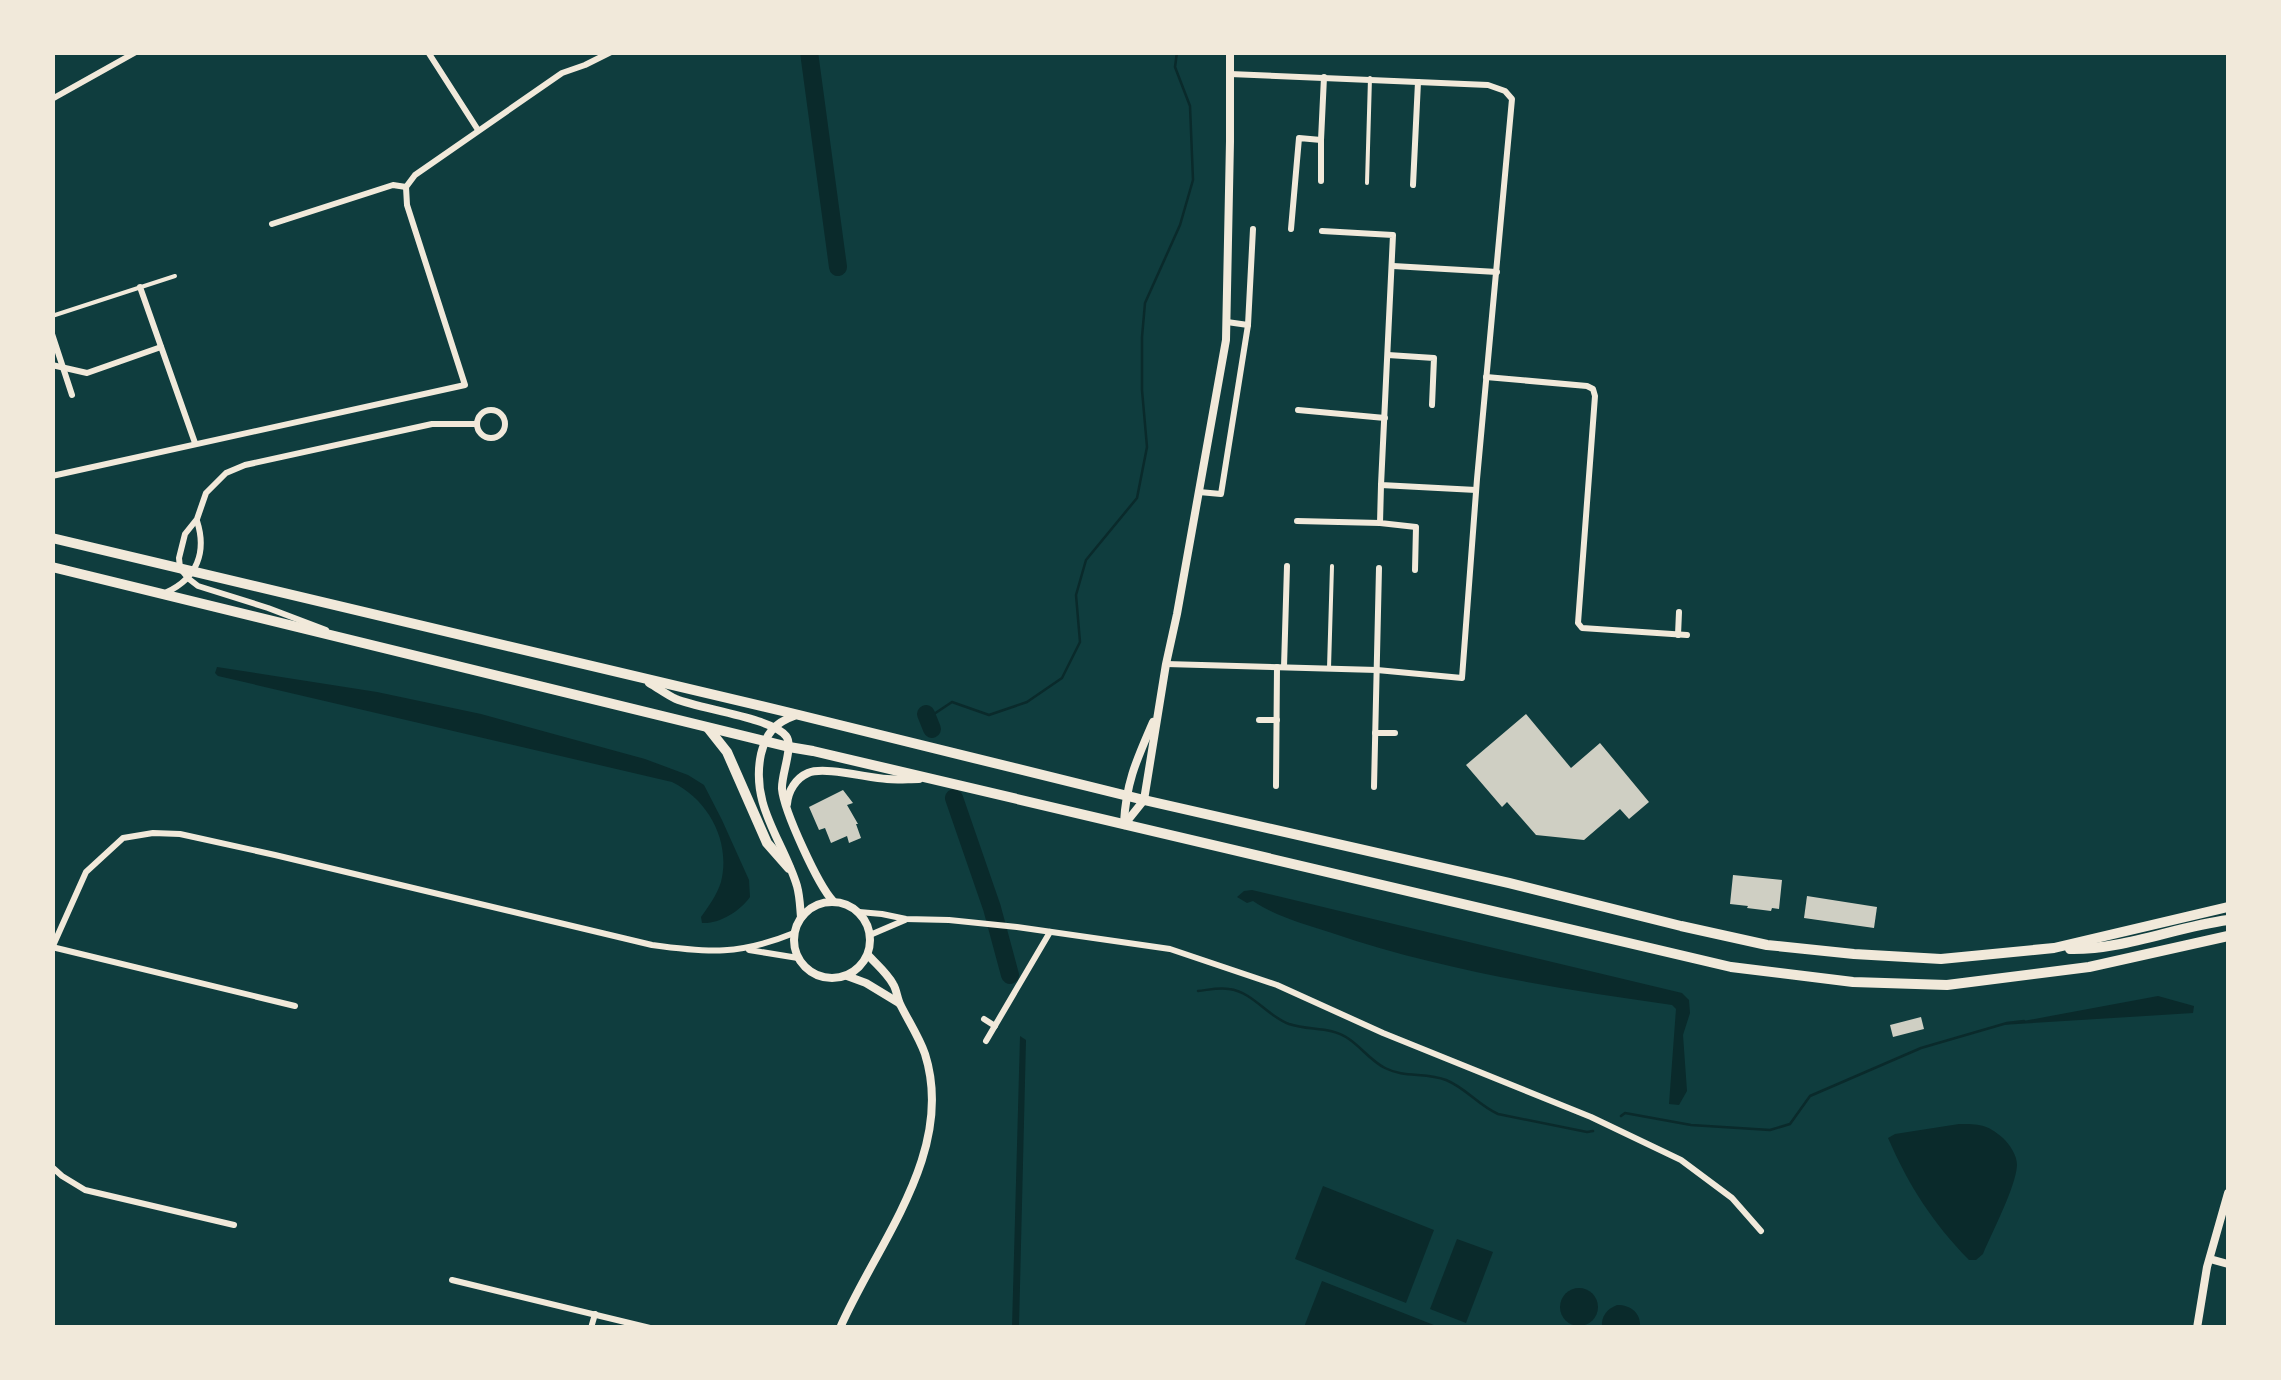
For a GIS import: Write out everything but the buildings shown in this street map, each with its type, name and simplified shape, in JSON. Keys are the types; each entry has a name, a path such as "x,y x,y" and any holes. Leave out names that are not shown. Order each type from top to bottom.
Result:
{"highway":[{"path":"52,538 180,568 191,575 1767,945 1940,959 2054,948 2094,949 2228,920"},
{"path":"52,567 789,747 1731,967 1853,982 1947,985 2089,967 2228,936"},
{"path":"706,727 727,752 767,843 790,868"},
{"path":"2054,948 2228,906"}],"street":[{"path":"52,99 136,52"},
{"path":"428,52 478,130"},
{"path":"584,52 585,66"},
{"path":"52,476 465,385 406,204 406,187 415,175 562,73 610,52"},
{"path":"1124,825 1144,800 1227,322 1230,52"},
{"path":"1166,664 1377,670 1462,678 1512,99 1505,91 1488,85 1230,74"},
{"path":"1320,180 1324,77"},
{"path":"1367,183 1370,78"},
{"path":"1413,185 1418,82"},
{"path":"1291,228 1299,138 1321,140"},
{"path":"272,224 393,185 406,187"},
{"path":"1199,492 1222,494 1248,325 1253,229"},
{"path":"1322,231 1393,235 1380,523"},
{"path":"1393,266 1497,272"},
{"path":"52,316 176,276"},
{"path":"140,287 195,444"},
{"path":"1227,322 1248,325"},
{"path":"52,334 72,394"},
{"path":"52,365 87,372 161,348"},
{"path":"1388,355 1434,358 1432,405"},
{"path":"1486,377 1587,386 1593,390 1578,622 1582,628 1682,635 1680,612"},
{"path":"492,410 504,422 502,431 492,437 483,435 477,424 483,412 492,410"},
{"path":"1298,410 1385,418"},
{"path":"180,568 185,534 197,519 206,492 233,469 432,424 477,424"},
{"path":"1381,485 1476,490"},
{"path":"197,519 202,537 191,575 194,584 346,638"},
{"path":"1297,522 1416,526 1416,570"},
{"path":"1276,786 1288,566"},
{"path":"1329,668 1332,566"},
{"path":"1374,787 1379,568"},
{"path":"162,594 191,575"},
{"path":"641,678 676,699 773,727 786,735 789,747 782,789 787,808 820,885 833,901"},
{"path":"1124,825 1130,774 1158,709"},
{"path":"799,715 773,727 764,741 757,772 759,794 790,868 801,917"},
{"path":"1258,720 1277,720"},
{"path":"1375,733 1395,733"},
{"path":"787,808 788,794 809,772 931,779"},
{"path":"295,1006 52,948 86,872 123,838 154,833 180,834 274,854 652,945 702,952 743,949 798,958"},
{"path":"859,912 870,935 868,955 859,968 838,978 810,972 798,958 794,932 810,908 833,901 859,912 906,919 949,920 1170,949 1277,985 1383,1033 1591,1117 1680,1160 1732,1198 1762,1230"},
{"path":"870,935 906,919"},
{"path":"743,949 794,932"},
{"path":"986,1041 1050,932"},
{"path":"840,1328 916,1180 928,1138 932,1099 926,1056 911,1022 899,1004 893,984 868,955"},
{"path":"847,976 899,1004"},
{"path":"984,1018 995,1026"},
{"path":"52,1166 85,1190 234,1225"},
{"path":"2197,1328 2228,1192"},
{"path":"2210,1259 2228,1264"},
{"path":"452,1280 650,1328"},
{"path":"592,1328 595,1314"}],"water":[{"path":"217,667 377,692 481,714 645,759 688,775 704,785 722,820 749,880 750,897 729,916 702,923 701,917 721,882 723,852 706,811 672,782 218,676"},
{"path":"1252,890 1682,993 1689,1000 1690,1013 1683,1035 1687,1091 1679,1105 1669,1104 1676,1009 1672,1005 1543,985 1416,958 1301,923 1237,897"},
{"path":"2158,996 2194,1006 2193,1013 2002,1025"},
{"path":"1020,1036 1026,1040 1019,1327 1012,1328"},
{"path":"1959,1124 1992,1130 2008,1144 2017,1161 2008,1197 1983,1254 1976,1260 1969,1260 1933,1217 1913,1188 1888,1138"},
{"path":"1323,1186 1434,1230 1406,1303 1295,1259"},
{"path":"1457,1239 1493,1252 1466,1323 1430,1309"},
{"path":"1322,1281 1439,1327 1304,1327"},
{"path":"1579,1288 1593,1293 1598,1307 1593,1321 1579,1326 1565,1321 1560,1307 1565,1293"},
{"path":"1617,1305 1634,1311 1640,1327 1602,1327 1605,1313"}],"waterway":[{"path":"809,52 838,267"},
{"path":"928,718 952,702 989,715 1027,702 1062,678 1080,642 1076,595 1086,560 1137,498 1147,447 1142,390 1145,303 1180,225 1193,180 1190,106 1175,67 1177,52"},
{"path":"926,714 932,729"},
{"path":"954,798 992,908 1010,975"},
{"path":"1198,991 1238,991 1289,1024 1342,1035 1385,1068 1446,1080 1498,1114 1593,1131"},
{"path":"1621,1116 1625,1113 1691,1125 1770,1130 1790,1124 1810,1096 1921,1048 2024,1021"}]}
